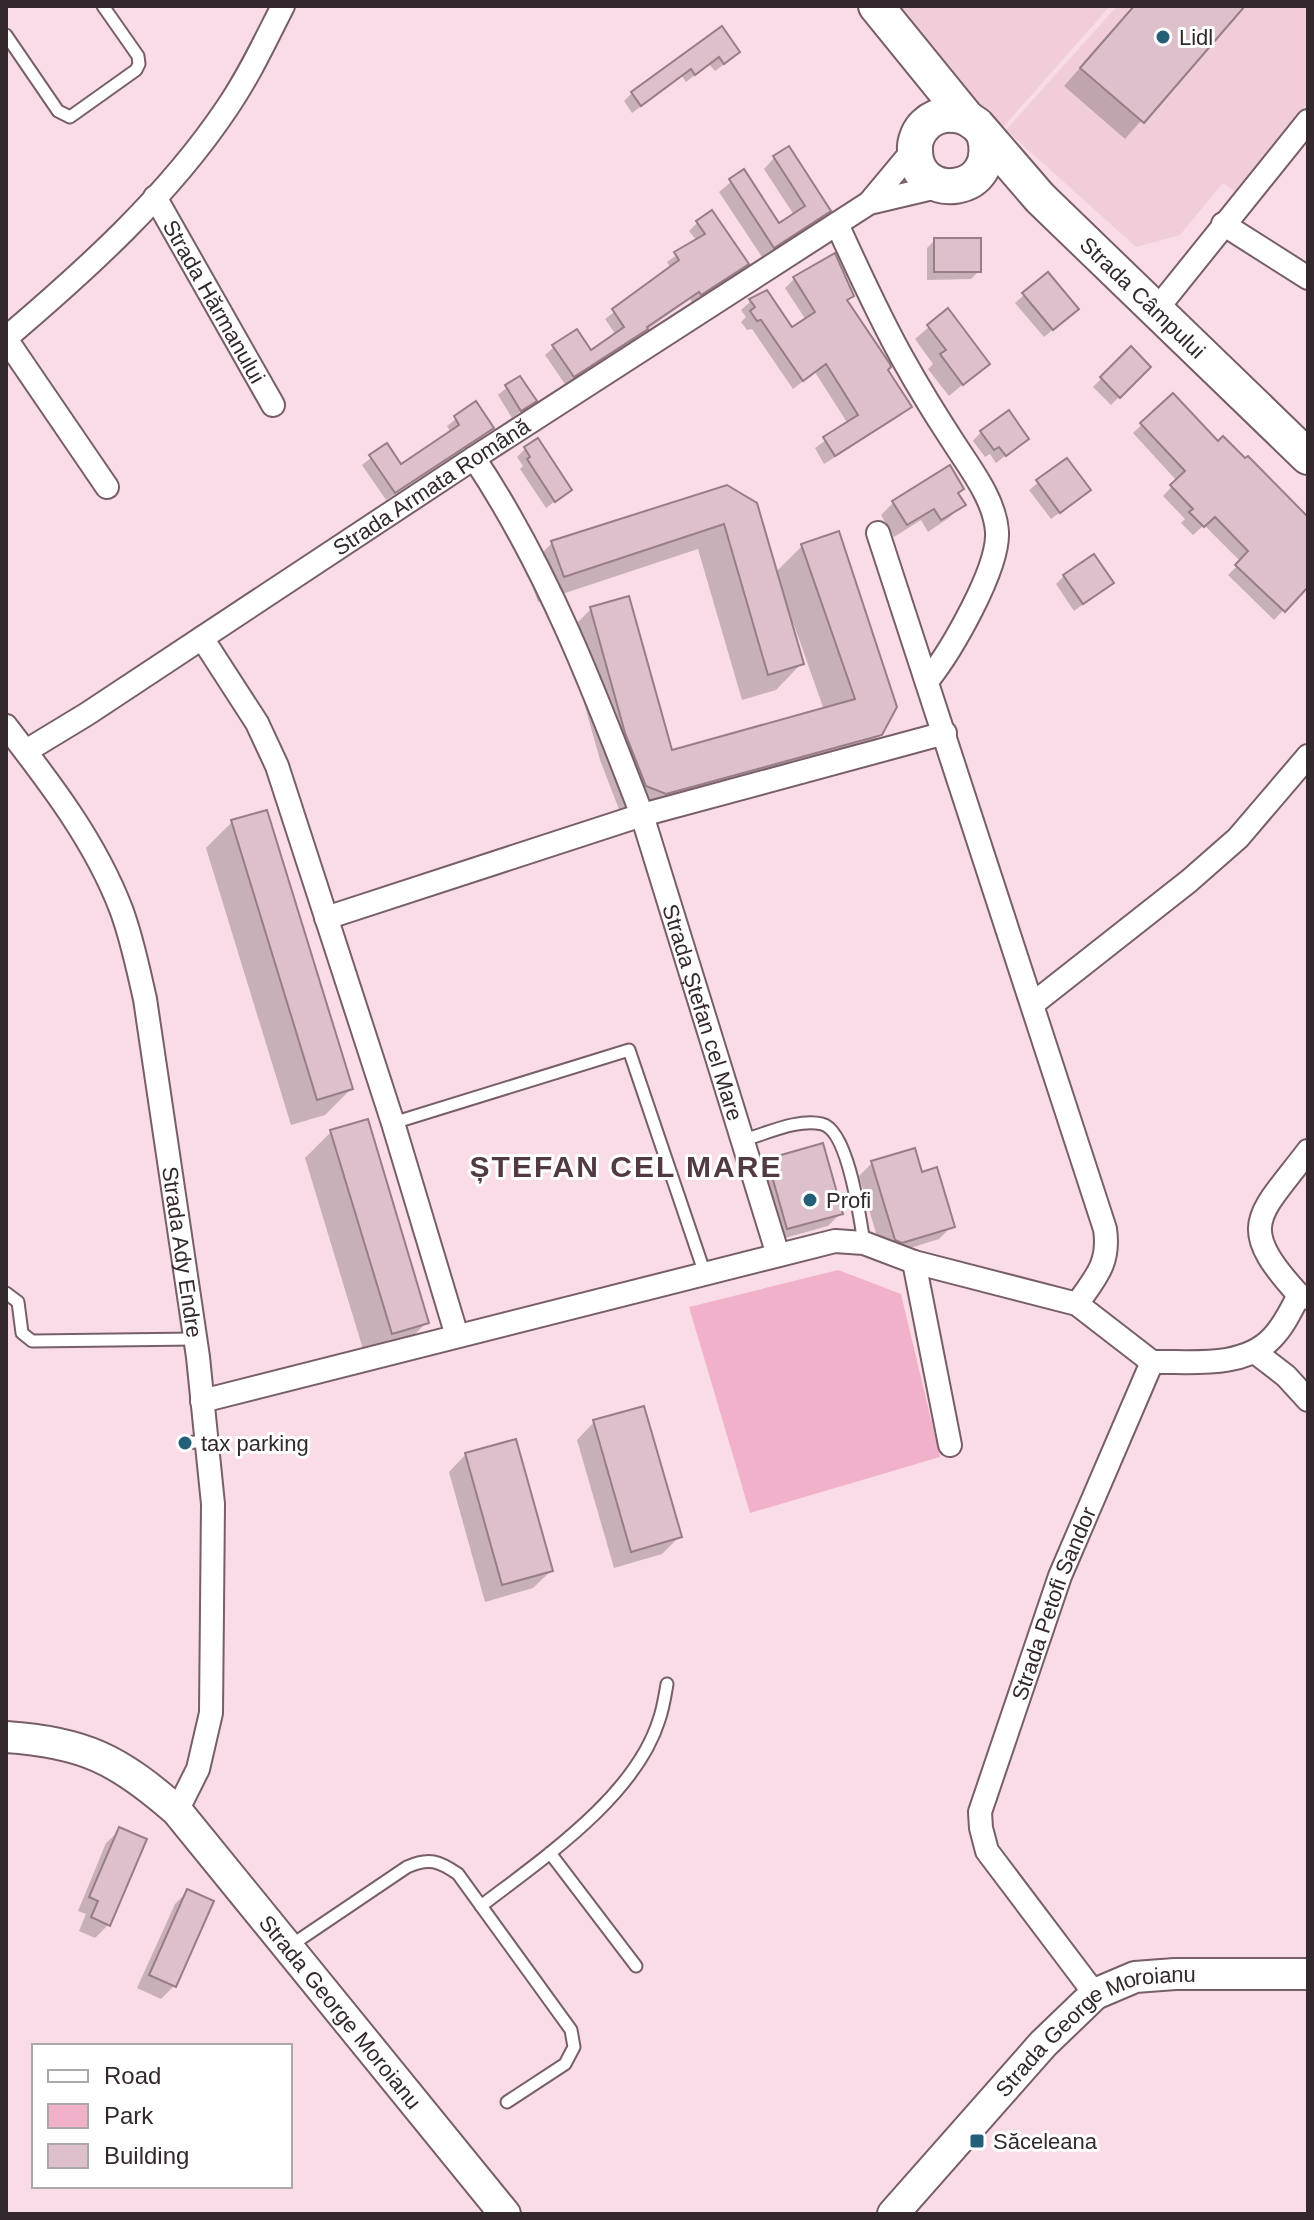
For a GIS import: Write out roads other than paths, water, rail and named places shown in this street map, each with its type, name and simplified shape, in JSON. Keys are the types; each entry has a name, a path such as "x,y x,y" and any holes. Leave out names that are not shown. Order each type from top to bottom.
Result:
{"main road":[{"name":"Strada Câmpului","path":"876,6 922,64 1040,198 1308,457"},
{"path":"922,64 925,93 916,161 921,172 930,180 952,185 1001,186 1040,198"},
{"path":"917,141 926,124 945,114 975,126 987,146 982,169 952,185"},
{"name":"Strada George Moroianu","path":"6,1737 85,1749 129,1772 177,1811 505,2214"},
{"name":"Strada George Moroianu","path":"893,2214 1062,2024 1095,1994 1135,1977 1308,1974"}],"street":[{"name":"Strada Hărmanului","path":"107,487 6,338 48,302 155,197 201,144 252,67 283,6"},
{"path":"1156,310 1308,121"},
{"path":"869,203 917,141"},
{"name":"Strada Armata Română","path":"26,751 869,203 952,185"},
{"name":"Strada Hărmanului","path":"155,197 273,405"},
{"path":"837,224 904,361 989,502 997,531 996,549 989,569 959,634 928,680"},
{"path":"1223,224 1308,278"},
{"name":"Strada Ștefan cel Mare","path":"474,458 502,499 548,590 601,710 642,815 778,1255"},
{"path":"878,533 1034,1003 1105,1229 1106,1258 1077,1304"},
{"path":"202,638 257,723 277,766 393,1123 457,1336"},
{"name":"Strada Ady Endre","path":"6,726 63,802 95,853 120,908 135,952 145,999 195,1339 202,1401 196,1442 213,1504 211,1713 198,1769 177,1811"},
{"path":"326,918 642,815 945,733"},
{"path":"1034,1003 1189,881 1238,838 1308,756"},
{"path":"202,1401 835,1241 864,1243 914,1262 1077,1304 1152,1362 1229,1360 1255,1352 1272,1339 1304,1297 1277,1270 1258,1231 1266,1206 1308,1151"},
{"path":"914,1262 950,1445"},
{"path":"1255,1352 1286,1376 1308,1400"},
{"name":"Strada Petofi Sandor","path":"1095,1994 987,1851 980,1812 1060,1576 1152,1362"}],"lane":[{"path":"6,35 58,111 70,117 136,70 139,64 138,56 103,6"},
{"path":"393,1123 629,1050 705,1274"},
{"path":"743,1140 807,1123 821,1123 832,1128 844,1153 860,1212 864,1243"},
{"path":"6,1293 18,1302 22,1333 32,1341 195,1339"},
{"path":"481,1906 550,1853 595,1813 623,1782 659,1722 667,1684"},
{"path":"550,1853 636,1966"},
{"path":"289,1946 407,1867 424,1860 440,1862 458,1874 571,2030 574,2047 565,2064 507,2102"}],"place":[{"name":"Lidl","path":"1163,37"},
{"name":"Profi","path":"810,1200"},
{"name":"tax parking","path":"185,1443"},
{"name":"Săceleana","path":"977,2141"}],"district":[{"name":"ȘTEFAN CEL MARE","path":"626,1167"}]}
